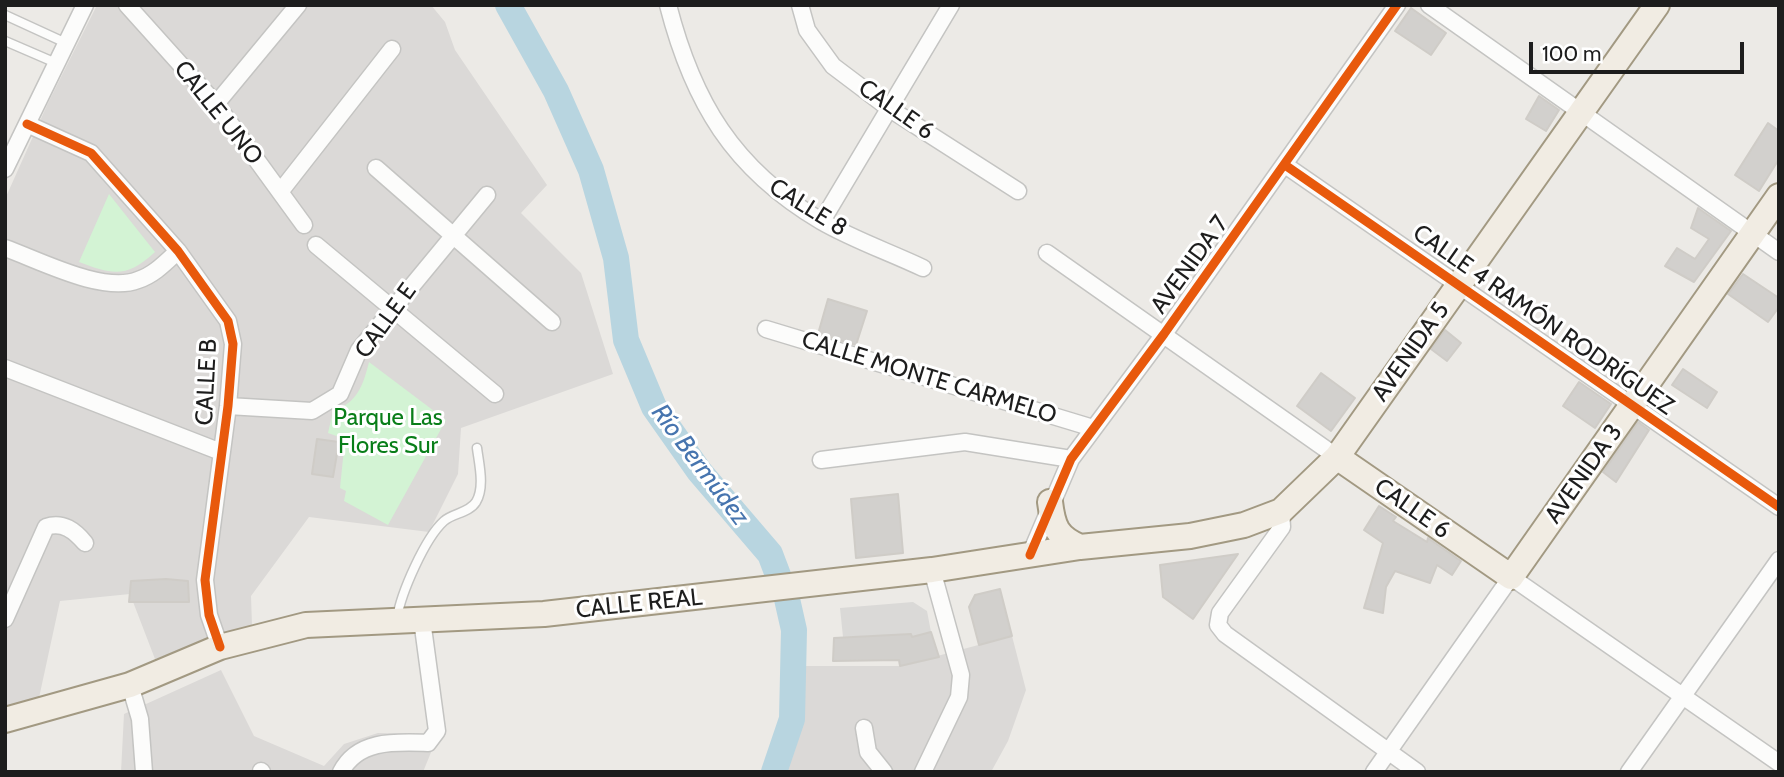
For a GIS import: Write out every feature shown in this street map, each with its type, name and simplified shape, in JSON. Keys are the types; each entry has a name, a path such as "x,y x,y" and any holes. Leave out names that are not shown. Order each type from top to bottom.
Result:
{"main road":[{"name":"AVENIDA 5","path":"1281,511 1337,457 1657,5"},
{"name":"AVENIDA 3","path":"1511,577 1779,196"},
{"name":"CALLE 6","path":"1337,457 1511,577"},
{"path":"1050,502 1056,532 1064,540 1080,547"},
{"name":"CALLE REAL","path":"5,720 130,685 220,647 306,625 544,614 932,570 1080,547 1191,536 1244,525 1281,511"}],"street":[{"path":"5,169 85,5"},
{"name":"CALLE UNO","path":"127,5 216,104 304,225"},
{"path":"216,104 298,5"},
{"name":"CALLE 8","path":"668,5 682,60 723,136 769,186 822,222 923,268"},
{"name":"CALLE 6","path":"800,5 807,30 833,66 890,109 1018,191"},
{"path":"822,222 951,5"},
{"name":"AVENIDA 7","path":"1030,555 1050,502 1072,459 1397,5"},
{"path":"1429,5 1779,252"},
{"path":"280,192 392,49"},
{"name":"CALLE B","path":"27,124 92,153 178,251 228,321 233,344 228,406 205,580 209,615 220,647"},
{"name":"CALLE 4 RAMÓN RODRÍGUEZ","path":"1285,165 1779,507"},
{"path":"376,168 552,322"},
{"name":"CALLE E","path":"228,406 312,411 340,394 359,350 486,195"},
{"path":"316,245 495,394"},
{"path":"5,248 85,278 113,283 136,282 155,272 178,251"},
{"name":"CALLE 6","path":"1046,253 1337,457"},
{"name":"CALLE MONTE CARMELO","path":"766,329 1093,428"},
{"path":"5,369 221,452"},
{"path":"821,460 965,442 1072,459"},
{"name":"AVENIDA 5","path":"1281,511 1282,527 1220,614 1218,625 1225,634 1387,751"},
{"path":"5,619 47,527 56,524 65,527 76,532 85,544"},
{"path":"1629,772 1779,560"},
{"path":"923,772 959,697 961,675 932,570"},
{"name":"CALLE 6","path":"1511,577 1779,763"},
{"name":"AVENIDA 3","path":"1374,772 1511,577"},
{"path":"341,770 349,758 380,743 428,743 434,738 437,731 422,621"},
{"path":"130,685 140,719 144,772"},
{"path":"864,728 868,752 884,772"},
{"path":"1387,751 1417,772"}],"lane":[{"path":"5,15 66,43"},
{"path":"5,41 56,64"},
{"path":"397,621 405,584 441,525 477,501 480,475 477,448"}],"shaded area":[{"path":"97,5 431,5 445,22 455,50 547,185 521,213 581,273 613,374 461,428 458,474 429,532 309,517 251,596 252,626 155,659 130,594 60,601 37,707 5,715 5,199 48,103"},
{"path":"913,602 927,611 931,632 912,637 910,634 843,637 840,608"},
{"path":"1012,636 1026,690 1008,741 991,772 780,772 799,718 799,666 900,666"},
{"path":"221,670 254,736 324,766 344,744 378,733 426,734 436,740 423,772 121,772 124,714"}],"green space":[{"path":"109,194 155,252 136,266 119,272 101,270 79,262"},
{"name":"Parque Las Flores Sur","path":"369,362 446,420 388,525 344,501 346,491 340,488 345,439 328,433 333,411 348,403 358,393"}],"building":[{"path":"1411,8 1446,33 1431,55 1395,31"},
{"path":"1539,96 1559,110 1546,131 1526,119"},
{"path":"1768,123 1779,131 1779,159 1759,191 1735,175"},
{"path":"1698,208 1731,231 1694,282 1665,266 1677,248 1695,259 1709,239 1691,228"},
{"path":"1743,274 1779,298 1779,307 1768,322 1728,294"},
{"path":"828,299 867,311 856,345 818,334"},
{"path":"1445,330 1461,343 1447,361 1431,349"},
{"path":"1683,369 1717,392 1707,408 1672,385"},
{"path":"1321,373 1355,398 1331,431 1297,406"},
{"path":"1579,382 1611,404 1595,428 1563,406"},
{"path":"1638,422 1649,430 1616,482 1603,472"},
{"path":"317,439 339,442 333,477 312,474"},
{"path":"898,494 903,553 856,558 851,499"},
{"path":"1379,506 1396,517 1393,521 1427,542 1428,538 1461,561 1452,575 1437,565 1430,583 1395,571 1386,587 1383,613 1364,608 1383,543 1364,530"},
{"path":"1238,554 1193,619 1163,597 1160,565"},
{"path":"131,581 188,581 189,602 129,602"},
{"path":"1000,589 1012,636 979,645 969,607 975,595"},
{"path":"931,632 939,657 900,666 899,660 833,661 834,638 911,634 912,637"}],"waterway":[{"name":"Río Bermúdez","path":"508,5 556,91 591,170 616,258 626,340 654,407 699,471 770,554 787,599 794,630 792,719 774,772"}],"cycle path":[{"path":"1030,555 1071,459 1164,334 1397,5"},
{"path":"27,124 91,153 178,251 228,321 233,344 228,406 205,580 209,615 220,647"},
{"path":"1285,165 1779,507"}]}
